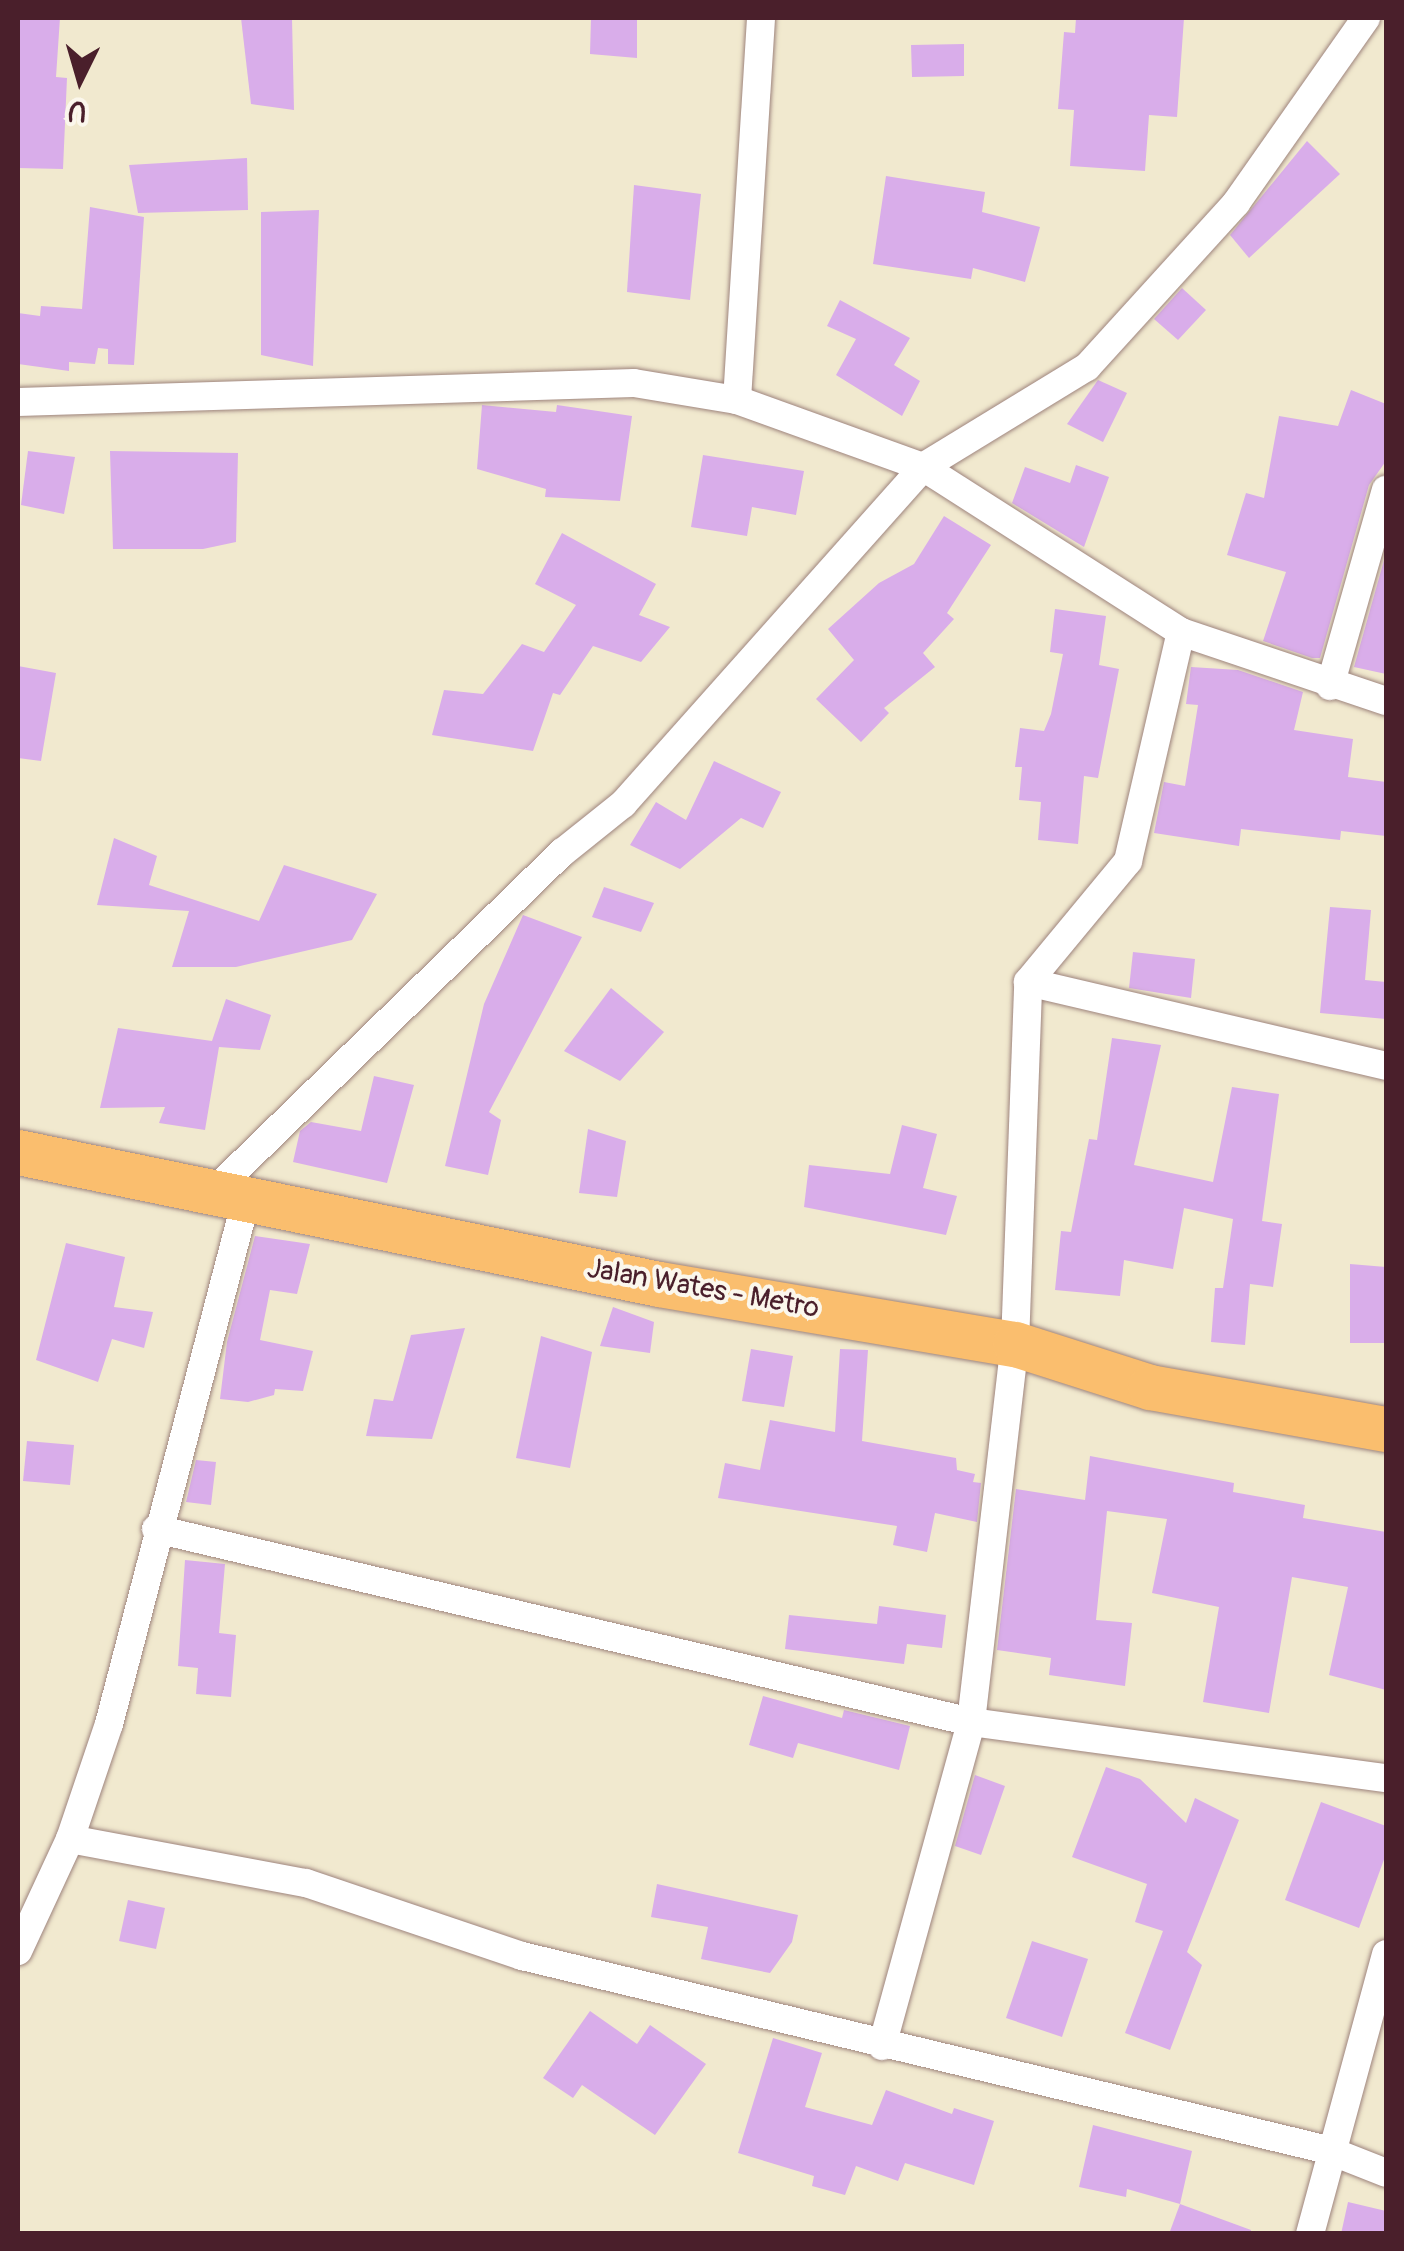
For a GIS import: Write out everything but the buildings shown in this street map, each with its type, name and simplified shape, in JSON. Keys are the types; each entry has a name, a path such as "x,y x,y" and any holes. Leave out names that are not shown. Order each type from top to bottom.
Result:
{"main road":[{"name":"Jalan Wates - Metro","path":"18,1152 658,1284 1015,1344 1150,1387 1386,1430"}],"street":[{"path":"737,400 762,18"},
{"path":"18,1951 70,1839 108,1724 231,1193 563,852 623,804 923,466 1087,367 1236,203 1366,18"},
{"path":"18,402 634,383 737,400 923,466 1181,632 1330,686 1386,700"},
{"path":"1330,686 1386,490"},
{"path":"882,2046 971,1722 1015,1344 1028,982 1128,861 1181,632"},
{"path":"1028,982 1386,1066"},
{"path":"156,1529 971,1722 1386,1778"},
{"path":"70,1839 306,1884 522,1956 882,2046 1328,2150 1386,2173"},
{"path":"1310,2234 1328,2150 1386,1954"}]}
